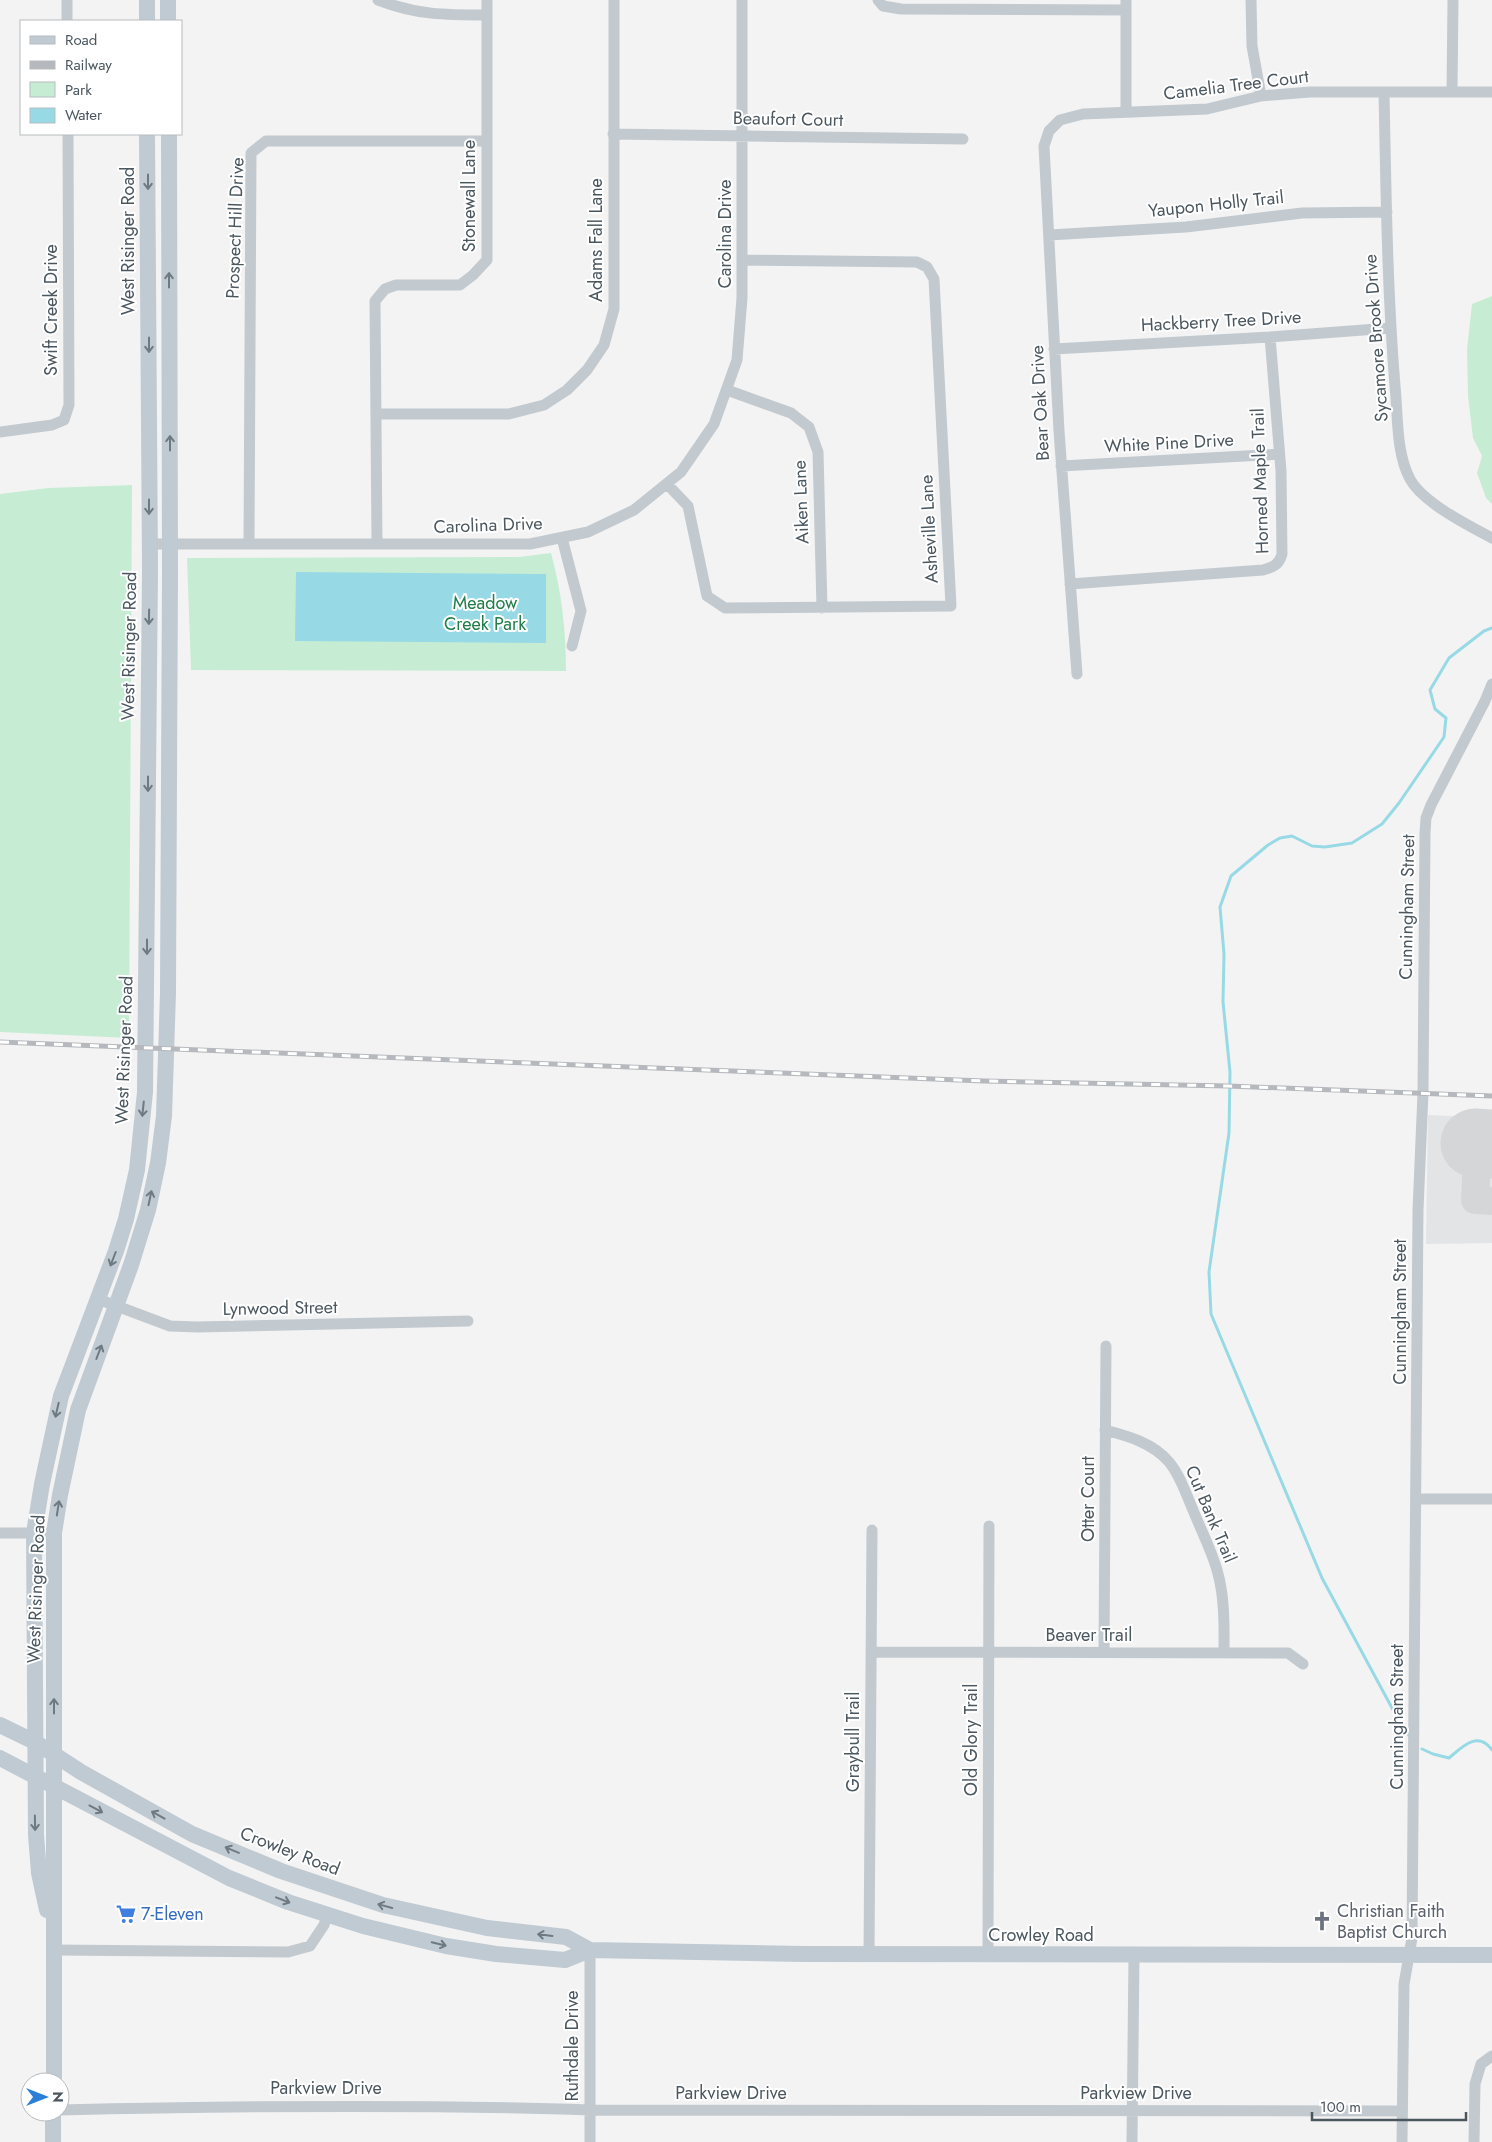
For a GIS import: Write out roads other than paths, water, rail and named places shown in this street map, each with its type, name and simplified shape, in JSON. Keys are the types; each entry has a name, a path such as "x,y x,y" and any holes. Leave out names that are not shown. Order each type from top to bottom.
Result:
{"main road":[{"path":"147,0 147,20"},
{"path":"168,0 168,20"},
{"name":"West Risinger Road","path":"55,1950 40,1873 36,1835 34,1774 34,1534 42,1484 61,1396 116,1251 137,1170 145,1092 150,544 148,135"},
{"name":"West Risinger Road","path":"54,2072 54,1534 60,1495 78,1410 116,1306 148,1210 158,1163 164,1116 167,1022 170,544 168,135"},
{"path":"148,666 153,679 152,739 154,754 159,760 169,764"},
{"name":"Crowley Road","path":"0,1724 35,1742 192,1834 281,1871 383,1905 487,1928 566,1937 590,1950"},
{"name":"Crowley Road","path":"0,1758 34,1774 229,1878 288,1902 363,1926 496,1954 564,1960 590,1950 644,1953 988,1955 1492,1955"},
{"path":"53,2122 53,2142"}],"street":[{"path":"67,0 67,20"},
{"path":"378,0 402,9 436,15 487,15"},
{"name":"Stonewall Lane","path":"377,544 375,301 385,289 396,285 460,285 487,260 487,0"},
{"name":"Adams Fall Lane","path":"376,414 509,414 544,405 567,390 587,370 604,345 614,309 614,0"},
{"name":"Carolina Drive","path":"150,544 530,544 588,532 634,510 681,472 714,424 737,360 742,298 742,0"},
{"path":"878,0 883,6 890,8 1000,4 1126,5 1126,112"},
{"path":"1251,0 1252,46 1260,96"},
{"path":"1452,91 1453,0"},
{"name":"Camelia Tree Court","path":"1049,131 1060,120 1083,114 1208,109 1260,96 1310,92 1492,92"},
{"name":"Sycamore Brook Drive","path":"1384,92 1390,328 1401,450 1410,480 1424,496 1447,513 1491,538"},
{"name":"Bear Oak Drive","path":"1049,131 1044,146 1048,235 1061,466 1077,674"},
{"name":"Beaufort Court","path":"613,134 963,139"},
{"name":"Swift Creek Drive","path":"0,432 52,425 64,420 69,404 68,135"},
{"name":"Prospect Hill Drive","path":"249,543 251,153 266,141 487,142"},
{"name":"Yaupon Holly Trail","path":"1048,235 1186,227 1302,213 1387,212"},
{"name":"Asheville Lane","path":"667,484 688,506 708,596 725,608 951,606 934,279 927,267 917,262 742,260"},
{"name":"Hackberry Tree Drive","path":"1054,348 1270,337 1390,328"},
{"name":"Horned Maple Trail","path":"1070,584 1263,570 1274,567 1280,562 1282,554 1279,454 1270,337"},
{"name":"Aiken Lane","path":"727,390 791,413 809,427 818,452 822,608"},
{"name":"White Pine Drive","path":"1061,466 1279,454"},
{"path":"562,538 581,611 572,646"},
{"name":"Cunningham Street","path":"1402,2142 1404,1984 1410,1955 1412,1929 1418,1210 1423,1094 1426,818 1492,684"},
{"name":"Lynwood Street","path":"98,1299 170,1326 197,1328 468,1321"},
{"name":"Otter Court","path":"1104,1652 1106,1346"},
{"name":"Cut Bank Trail","path":"1106,1430 1132,1437 1151,1448 1169,1462 1179,1478 1210,1551 1221,1586 1225,1613 1224,1653"},
{"path":"1416,1499 1492,1499"},
{"name":"Old Glory Trail","path":"988,1955 989,1526"},
{"name":"Graybull Trail","path":"869,1954 872,1530"},
{"path":"0,1533 54,1534"},
{"name":"Beaver Trail","path":"871,1652 1288,1653 1303,1664"},
{"path":"55,1950 288,1952 310,1946 324,1925 327,1915"},
{"name":"Ruthdale Drive","path":"590,1950 590,2142"},
{"path":"1132,2142 1134,1955"},
{"path":"1474,2142 1475,2084 1481,2064 1492,2056"},
{"name":"Parkview Drive","path":"70,2110 275,2106 458,2106 590,2110 1402,2110"}],"water":[{"path":"296,572 546,574 546,643 295,641"}],"waterway":[{"path":"1410,1737 1399,1721 1322,1578 1211,1314 1209,1272 1229,1133 1230,1072 1223,1002 1224,954 1220,907 1231,876 1268,845 1280,838 1292,836 1312,846 1325,847 1352,843 1382,824 1399,803 1444,737 1446,718 1435,709 1430,690 1449,658 1484,631 1492,628"},
{"path":"1422,1749 1449,1758 1470,1742 1481,1741 1492,1750"}],"railway":[{"path":"0,1042 984,1081 1228,1086 1492,1096"}],"place":[{"name":"7-Eleven","path":"126,1914"},
{"name":"Christian Faith Baptist Church","path":"1322,1921"}],"park label":[{"name":"Meadow Creek Park","path":"485,613"}]}
